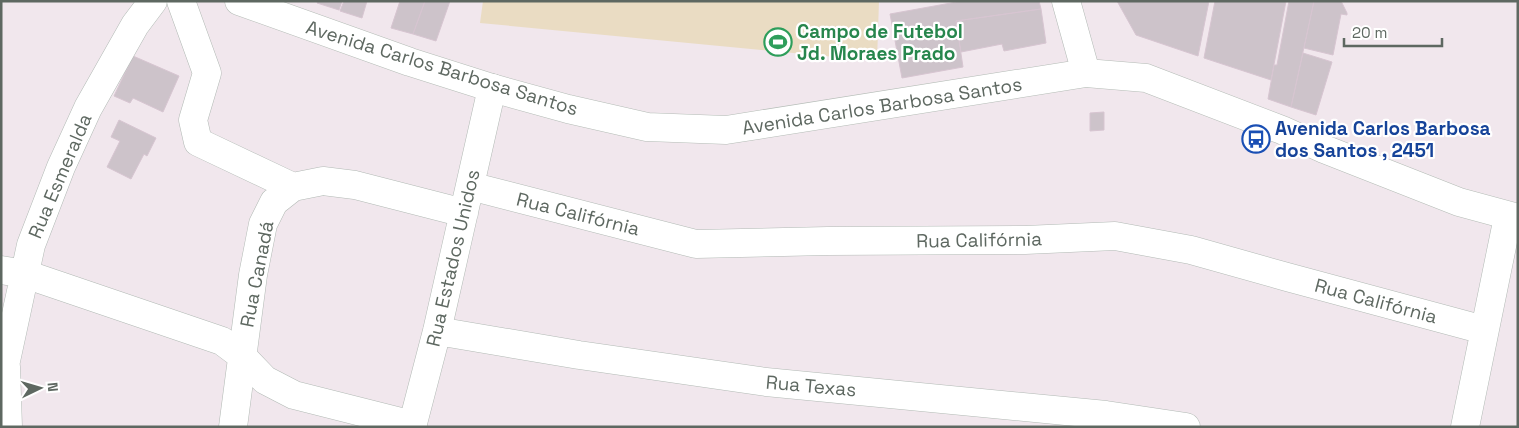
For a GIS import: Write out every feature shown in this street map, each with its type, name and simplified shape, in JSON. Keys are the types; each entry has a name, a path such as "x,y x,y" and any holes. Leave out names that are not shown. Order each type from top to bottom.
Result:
{"street":[{"name":"Rua Esmeralda","path":"8,427 3,370 14,321 13,272 31,245 61,167 88,108 136,24 153,1"},
{"path":"181,1 207,74 194,120 198,142 292,187"},
{"name":"Avenida Carlos Barbosa Santos","path":"239,1 392,56 492,88 568,109 647,127 726,130 1086,73 1146,78 1282,130 1324,149 1460,202 1513,217"},
{"path":"1066,1 1086,73"},
{"name":"Rua Estados Unidos","path":"412,426 492,88"},
{"name":"Rua Canadá","path":"233,427 253,275 263,224 274,202 292,187 322,181 355,185 464,212"},
{"name":"Rua Califórnia","path":"470,186 696,244 1025,240 1115,236 1191,250 1287,278 1484,330"},
{"path":"1465,427 1484,330 1513,217"},
{"path":"13,272 222,341 242,356 265,380 294,395 412,426"},
{"name":"Rua Texas","path":"436,331 579,355 766,382 1106,415 1186,427"}],"shaded area":[{"name":"Campo de Futebol Jd. Moraes Prado","path":"483,1 879,1 877,61 480,23"}],"building":[{"path":"318,1 342,1 339,10 317,3"},
{"path":"344,1 367,1 362,18 340,11"},
{"path":"400,1 425,1 413,34 391,28"},
{"path":"425,1 450,1 436,41 413,34"},
{"path":"962,1 1039,1 1041,9 956,21 963,67 902,78 890,14"},
{"path":"1117,1 1209,1 1198,56 1136,35"},
{"path":"1215,1 1286,1 1271,80 1204,58"},
{"path":"1289,1 1314,1 1291,107 1268,99 1274,65 1277,65"},
{"path":"1314,1 1341,1 1347,13 1347,15 1341,14 1333,55 1304,48"},
{"path":"1041,9 1046,43 1004,51 1002,44 961,52 956,21"},
{"path":"1303,53 1332,62 1316,115 1291,107"},
{"path":"133,56 179,76 163,112 133,98 130,103 114,96"},
{"path":"1104,112 1104,130 1090,131 1090,113"},
{"path":"119,120 156,138 147,156 144,154 131,179 107,167 120,141 111,137"}],"place":[{"name":"Campo de Futebol Jd. Moraes Prado","path":"778,42"},
{"name":"Avenida Carlos Barbosa dos Santos , 2451","path":"1256,139"}]}
